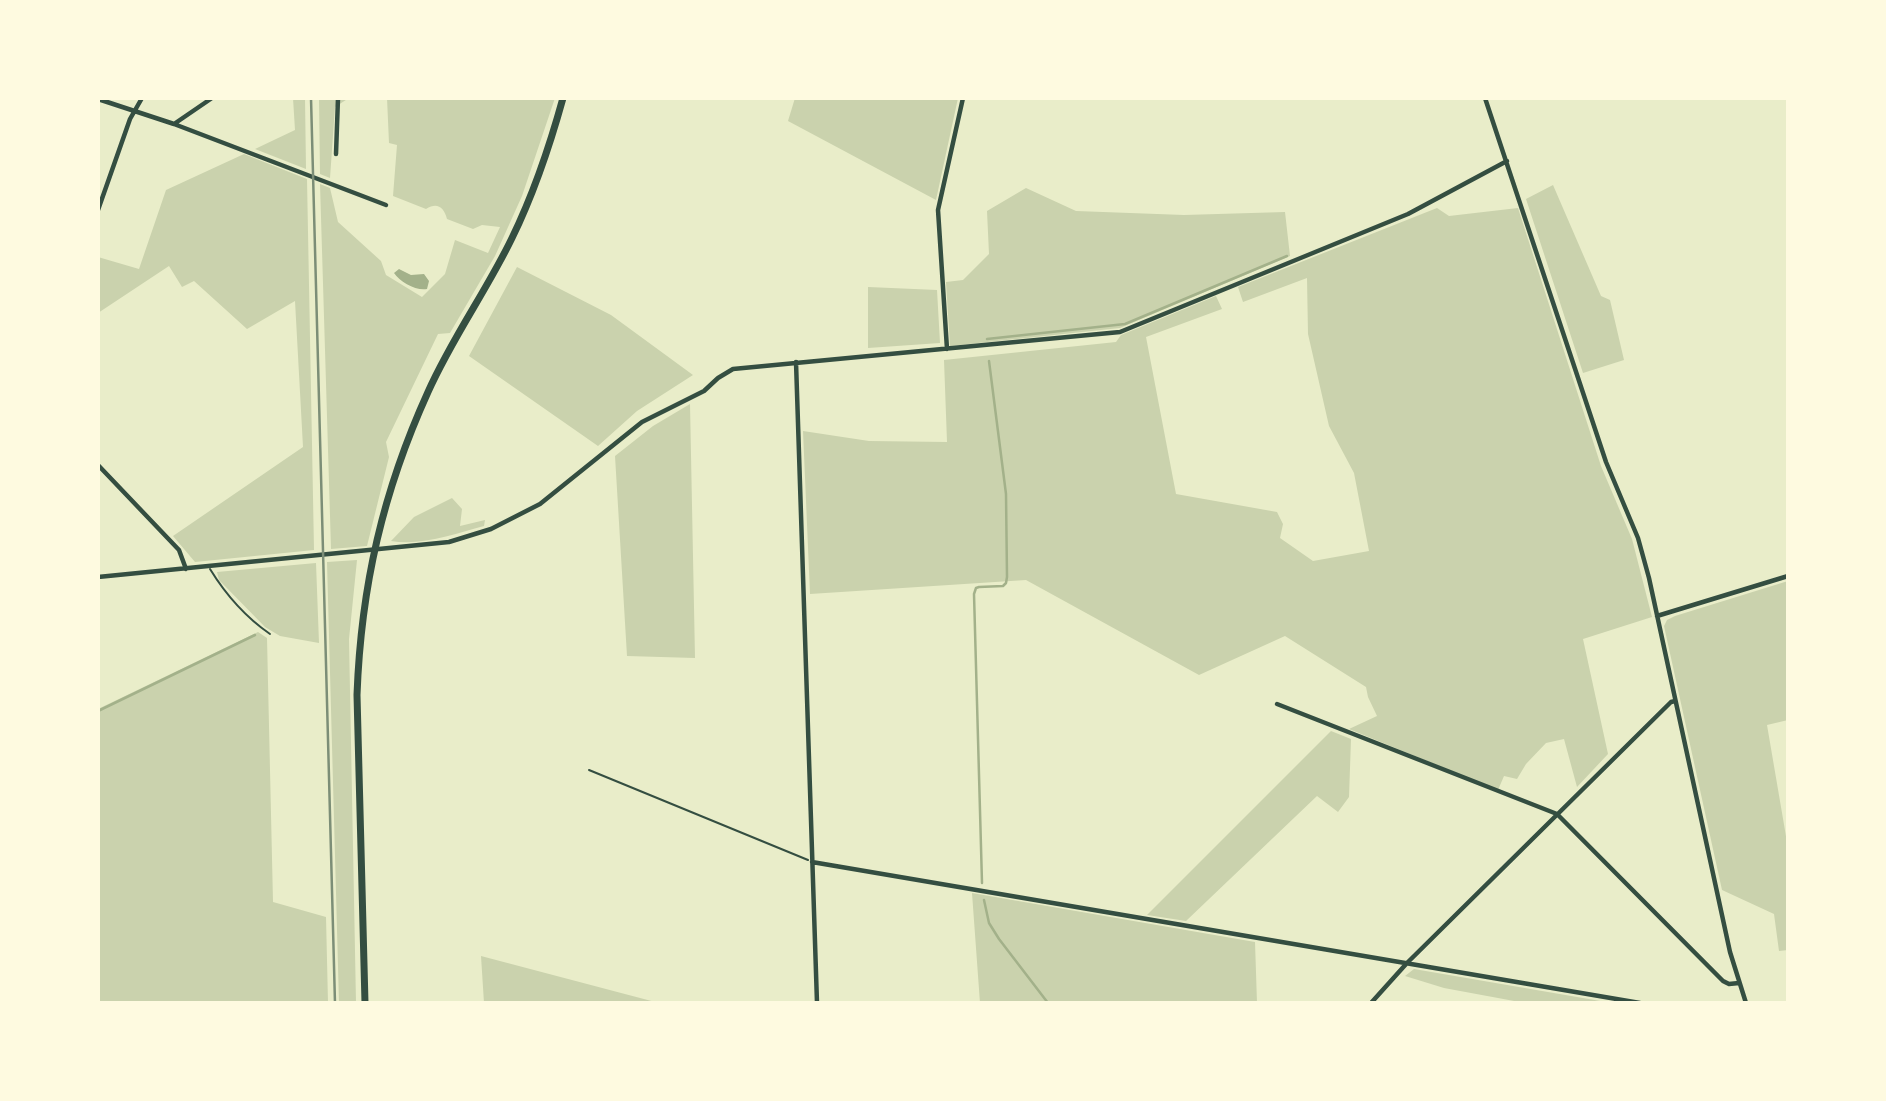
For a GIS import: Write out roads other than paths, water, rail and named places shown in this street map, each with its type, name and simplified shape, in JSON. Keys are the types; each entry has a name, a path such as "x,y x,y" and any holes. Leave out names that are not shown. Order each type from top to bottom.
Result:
{"main road":[{"path":"365,1003 358,695 364,602 371,560 381,517 405,444 429,389 513,237 554,134 563,98"}],"street":[{"path":"98,210 130,119 142,98"},
{"path":"174,124 212,98"},
{"path":"336,154 338,98"},
{"path":"947,349 938,210 963,98"},
{"path":"1485,98 1606,462 1638,538 1730,952 1746,1003"},
{"path":"98,99 174,124 386,205"},
{"path":"98,577 449,542 481,532 540,504 642,422 704,391 726,372 796,362 1120,332 1408,214 1507,161"},
{"path":"796,362 817,1003"},
{"path":"98,465 180,550 186,569"},
{"path":"1657,616 1788,576"},
{"path":"1371,1003 1407,963 1675,701"},
{"path":"1277,704 1557,814 1723,981 1729,984 1739,983"},
{"path":"812,862 1640,1003"}],"lane":[{"path":"208,566 223,590 248,619 270,635"}],"waterway":[{"path":"987,339 1125,324 1287,256"},
{"path":"982,883 974,594 979,587 1003,586 1007,577 1006,494 989,361"},
{"path":"98,711 255,635"},
{"path":"984,900 989,923 1048,1003"}],"railway":[{"path":"311,98 335,1003"}]}
